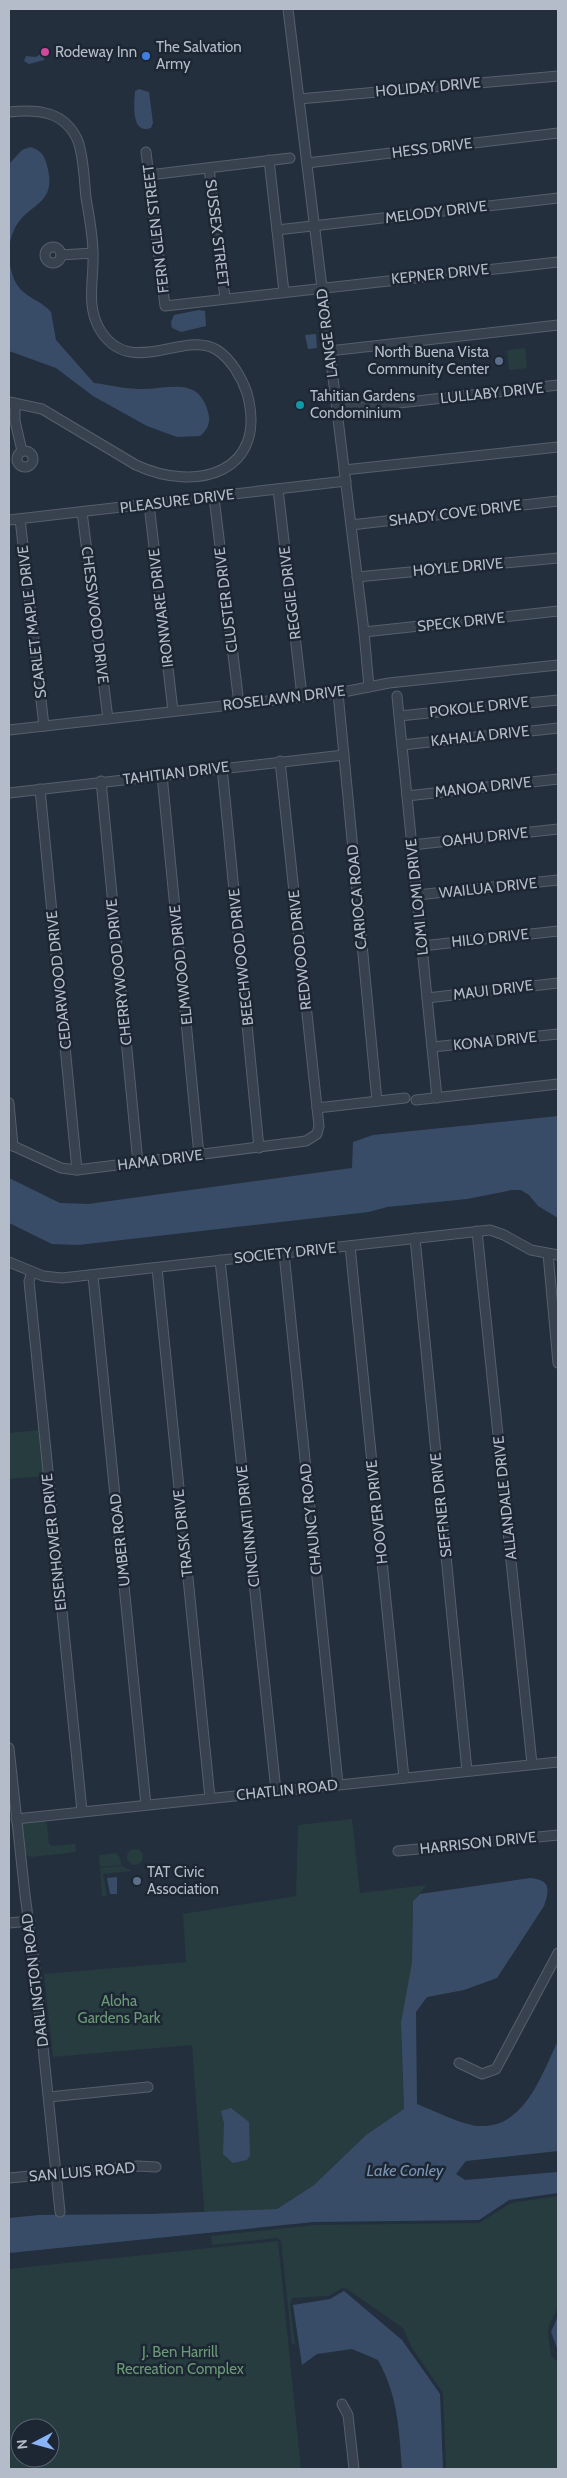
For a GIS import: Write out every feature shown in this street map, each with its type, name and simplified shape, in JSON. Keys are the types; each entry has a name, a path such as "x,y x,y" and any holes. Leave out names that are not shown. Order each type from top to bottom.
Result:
{"street":[{"name":"LANGE ROAD","path":"288,9 364,632 368,687"},
{"name":"HOLIDAY DRIVE","path":"299,99 558,76"},
{"path":"9,112 34,110 50,113 62,119 76,136 81,151 93,253 91,307 98,326 105,337 118,346 137,353 194,346 217,350 236,371 246,390 250,417 247,443 233,464 217,474 200,478 171,477 152,472 126,460 42,409 12,403 14,421 22,451"},
{"name":"HESS DRIVE","path":"307,163 558,133"},
{"name":"FERN GLEN STREET","path":"146,152 165,306"},
{"path":"149,175 290,158"},
{"path":"269,160 284,292"},
{"name":"SUSSEX STREET","path":"209,168 225,298"},
{"name":"MELODY DRIVE","path":"277,230 558,198"},
{"path":"61,255 93,253"},
{"name":"KEPNER DRIVE","path":"165,306 558,262"},
{"path":"329,351 558,325"},
{"name":"LULLABY DRIVE","path":"337,410 558,385"},
{"path":"344,470 558,447"},
{"name":"PLEASURE DRIVE","path":"9,520 346,481"},
{"name":"REGGIE DRIVE","path":"278,489 302,696"},
{"name":"CLUSTER DRIVE","path":"214,497 239,704"},
{"name":"SHADY COVE DRIVE","path":"351,525 558,501"},
{"name":"IRONWARE DRIVE","path":"149,504 173,711"},
{"name":"CHESSWOOD DRIVE","path":"82,512 108,719"},
{"name":"SCARLET MAPLE DRIVE","path":"20,519 44,726"},
{"name":"HOYLE DRIVE","path":"357,577 558,558"},
{"name":"SPECK DRIVE","path":"364,632 558,611"},
{"name":"ROSELAWN DRIVE","path":"9,730 338,693 368,687 558,664"},
{"name":"CARIOCA ROAD","path":"338,693 377,1101"},
{"name":"LOMI LOMI DRIVE","path":"397,696 437,1098"},
{"name":"POKOLE DRIVE","path":"399,716 558,700"},
{"name":"KAHALA DRIVE","path":"402,745 558,728"},
{"name":"TAHITIAN DRIVE","path":"9,793 222,767 344,755"},
{"name":"REDWOOD DRIVE","path":"280,761 319,1126 314,1138"},
{"name":"BEECHWOOD DRIVE","path":"222,767 259,1148"},
{"name":"ELMWOOD DRIVE","path":"162,775 199,1156"},
{"name":"MANOA DRIVE","path":"407,796 558,779"},
{"name":"CHERRYWOOD DRIVE","path":"101,782 138,1163"},
{"name":"CEDARWOOD DRIVE","path":"40,789 77,1170"},
{"name":"OAHU DRIVE","path":"412,845 558,829"},
{"name":"WAILUA DRIVE","path":"417,895 558,880"},
{"name":"HILO DRIVE","path":"422,946 558,931"},
{"name":"MAUI DRIVE","path":"427,998 558,982"},
{"name":"KONA DRIVE","path":"432,1048 558,1034"},
{"path":"416,1100 558,1084"},
{"path":"317,1108 405,1098"},
{"path":"9,1103 11,1145"},
{"name":"HAMA DRIVE","path":"11,1145 61,1168 77,1170 259,1148 306,1141 314,1138"},
{"name":"SOCIETY DRIVE","path":"9,1262 32,1272 54,1278 93,1276 477,1231 498,1232 531,1250 558,1255"},
{"name":"ALLANDALE DRIVE","path":"477,1231 532,1764"},
{"name":"SEFFNER DRIVE","path":"415,1238 467,1771"},
{"name":"HOOVER DRIVE","path":"350,1246 404,1778"},
{"name":"CHAUNCY ROAD","path":"284,1253 338,1784"},
{"path":"548,1254 558,1363"},
{"name":"CINCINNATI DRIVE","path":"220,1260 276,1791"},
{"name":"TRASK DRIVE","path":"157,1268 210,1798"},
{"name":"EISENHOWER DRIVE","path":"32,1272 30,1281 43,1424 82,1811"},
{"name":"UMBER ROAD","path":"93,1276 146,1805"},
{"name":"DARLINGTON ROAD","path":"9,1748 16,1819 30,1921 60,2212"},
{"name":"CHATLIN ROAD","path":"16,1819 558,1762"},
{"name":"HARRISON DRIVE","path":"398,1851 558,1835"},
{"path":"9,1923 30,1921"},
{"path":"459,2063 482,2074 496,2069 558,1953"},
{"path":"49,2098 148,2087"},
{"name":"SAN LUIS ROAD","path":"9,2178 138,2166 156,2167"},
{"path":"342,2404 348,2415 354,2469"}],"green space":[{"path":"525,348 527,368 509,370 507,350"},
{"path":"40,1430 44,1476 9,1479 9,1433"},
{"path":"44,1819 47,1824 49,1844 53,1846 75,1844 76,1852 31,1857 24,1854 21,1825 25,1821"},
{"name":"Aloha Gardens Park","path":"352,1819 360,1893 427,1885 413,1901 412,1962 401,2031 404,2109 366,2135 314,2185 277,2209 205,2220 192,2045 53,2057 44,1974 186,1962 183,1914 296,1896 298,1825"},
{"path":"135,1849 143,1857 135,1865 127,1857"},
{"path":"116,1853 122,1865 100,1867 99,1855"},
{"path":"122,1866 132,1871 103,1874 107,1896 102,1896 100,1868"},
{"path":"558,2196 558,2307 549,2325 548,2333 551,2356 558,2362 558,2469 446,2469 443,2393 412,2348 403,2328 347,2289 342,2288 329,2296 292,2298 290,2305 295,2344 292,2344 281,2241 277,2238 212,2245 211,2236 315,2225 479,2223 511,2203"},
{"name":"J. Ben Harrill Recreation Complex","path":"278,2241 301,2469 9,2469 9,2269"}],"water":[{"path":"42,53 45,56 44,60 29,64 24,61 26,56 36,57"},
{"path":"139,89 149,92 153,123 151,128 145,129 140,127 135,117 135,91"},
{"path":"30,147 36,149 45,159 49,177 49,188 40,202 26,213 14,230 9,248 9,164 22,150"},
{"path":"9,248 12,273 17,285 51,312 56,340 94,383 134,389 181,387 189,389 197,393 203,400 209,419 207,428 200,436 177,437 147,426 93,396 56,368 9,351"},
{"path":"199,310 205,311 206,326 181,332 172,328 171,322 174,315"},
{"path":"316,334 317,348 308,349 305,335"},
{"path":"558,1116 558,1218 538,1206 529,1195 521,1190 512,1190 467,1199 387,1207 369,1212 78,1245 52,1244 9,1223 9,1178 60,1203 88,1204 352,1168 353,1142 373,1135"},
{"path":"117,1877 117,1894 110,1894 107,1878"},
{"name":"Lake Conley","path":"530,1878 537,1879 547,1886 544,1906 497,1978 464,1990 427,1997 416,2012 417,2104 456,2120 478,2126 494,2125 508,2119 519,2109 538,2084 558,2041 558,2151 466,2161 456,2174 465,2180 558,2172 558,2193 509,2200 479,2220 314,2222 9,2253 9,2218 39,2215 151,2214 277,2209 314,2185 366,2135 404,2109 401,2023 412,1962 413,1901 420,1894"},
{"path":"231,2108 249,2122 250,2155 247,2160 233,2163 223,2154 224,2123 221,2111"},
{"path":"344,2291 402,2340 440,2394 443,2469 402,2469 394,2400 385,2373 378,2360 352,2349 317,2354 302,2365 293,2305 330,2299"},
{"path":"558,2316 558,2351 551,2332"}],"place":[{"name":"Rodeway Inn","path":"45,52"},
{"name":"The Salvation Army","path":"146,56"},
{"name":"North Buena Vista Community Center","path":"499,361"},
{"name":"Tahitian Gardens Condominium","path":"300,405"},
{"name":"TAT Civic Association","path":"137,1881"}]}
